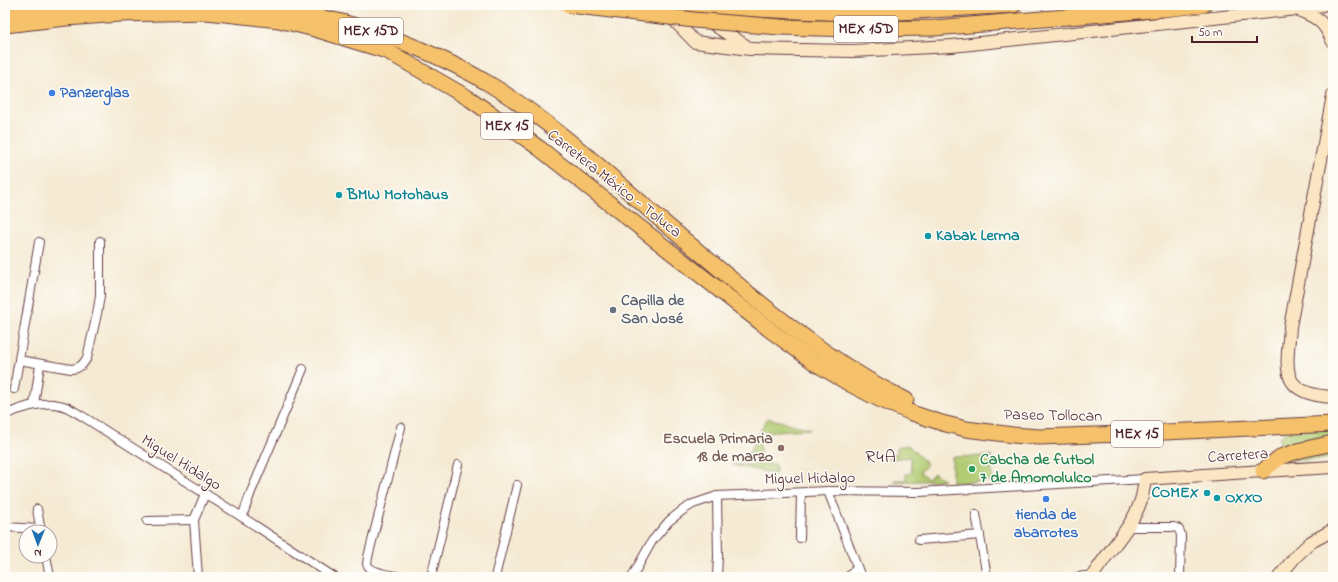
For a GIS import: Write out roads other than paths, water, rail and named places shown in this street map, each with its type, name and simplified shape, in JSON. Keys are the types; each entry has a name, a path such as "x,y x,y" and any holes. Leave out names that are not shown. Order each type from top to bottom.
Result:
{"highway":[{"path":"5,11 89,5"},
{"name":"MEX 15D","path":"241,5 343,22 371,31 443,60 492,86 544,122 578,148 716,267 806,339 868,381 914,404 942,423"},
{"name":"MEX 15D","path":"569,5 694,20 780,27 856,29 934,28 1204,5"},
{"path":"706,7 867,14 1014,5"},
{"name":"Carretera México - Toluca","path":"5,25 120,14 207,12 279,20 315,29 387,51 470,99 539,148 774,333 815,363 850,384 879,398 912,413 942,423"},
{"name":"Paseo Tollocan","path":"942,423 966,429 1013,435 1039,436 1123,434 1333,424"},
{"path":"1263,471 1280,457 1301,450 1333,443"}],"main road":[{"path":"663,5 669,15 695,42 750,49 852,51 952,46 1323,5"},
{"path":"687,5 750,49"},
{"path":"687,5 706,7"},
{"path":"867,14 892,5"},
{"path":"1297,9 1315,16 1327,28 1333,42"},
{"path":"1333,95 1290,327 1288,366 1289,377 1297,388 1306,393 1333,398"},
{"name":"Carretera","path":"1145,479 1333,467"},
{"path":"1092,577 1127,527 1141,500 1145,479"},
{"path":"1279,577 1295,557 1311,542 1333,530"}],"street":[{"path":"19,360 40,365 71,369 82,365 87,358 100,296 100,241"},
{"path":"14,389 39,242"},
{"path":"34,405 40,365"},
{"path":"242,517 250,492 303,369"},
{"name":"Miguel Hidalgo","path":"5,415 27,406 34,405 53,404 65,407 82,416 242,517 334,577"},
{"path":"400,577 371,569 368,564 368,557 401,427"},
{"path":"431,577 458,465"},
{"name":"Miguel Hidalgo","path":"632,577 652,541 669,521 683,510 694,504 717,496 828,492 919,492 1145,479"},
{"path":"496,577 517,485"},
{"path":"828,492 860,577"},
{"path":"800,538 801,493"},
{"path":"198,577 194,520 205,494"},
{"path":"717,496 717,577"},
{"path":"37,509 40,524"},
{"path":"976,514 987,577"},
{"path":"146,521 194,520"},
{"path":"5,527 18,528"},
{"path":"1127,527 1178,528 1181,531 1180,577"},
{"path":"919,540 980,536"},
{"path":"48,564 50,577"},
{"path":"848,577 857,568"},
{"path":"1077,577 1092,577"}],"place":[{"name":"Panzerglas","path":"52,93"},
{"name":"BMW Motohaus","path":"339,195"},
{"name":"Kabak Lerma","path":"928,236"},
{"name":"Capilla de San José","path":"613,310"},
{"name":"Escuela Primaria 18 de marzo","path":"781,448"},
{"name":"Cabcha de futbol 7 de Amomolulco","path":"972,469"},
{"name":"COMEX","path":"1207,493"},
{"name":"OXXO","path":"1217,498"},
{"name":"tienda de abarrotes","path":"1046,499"}],"district":[{"name":"R4A","path":"881,458"}]}
